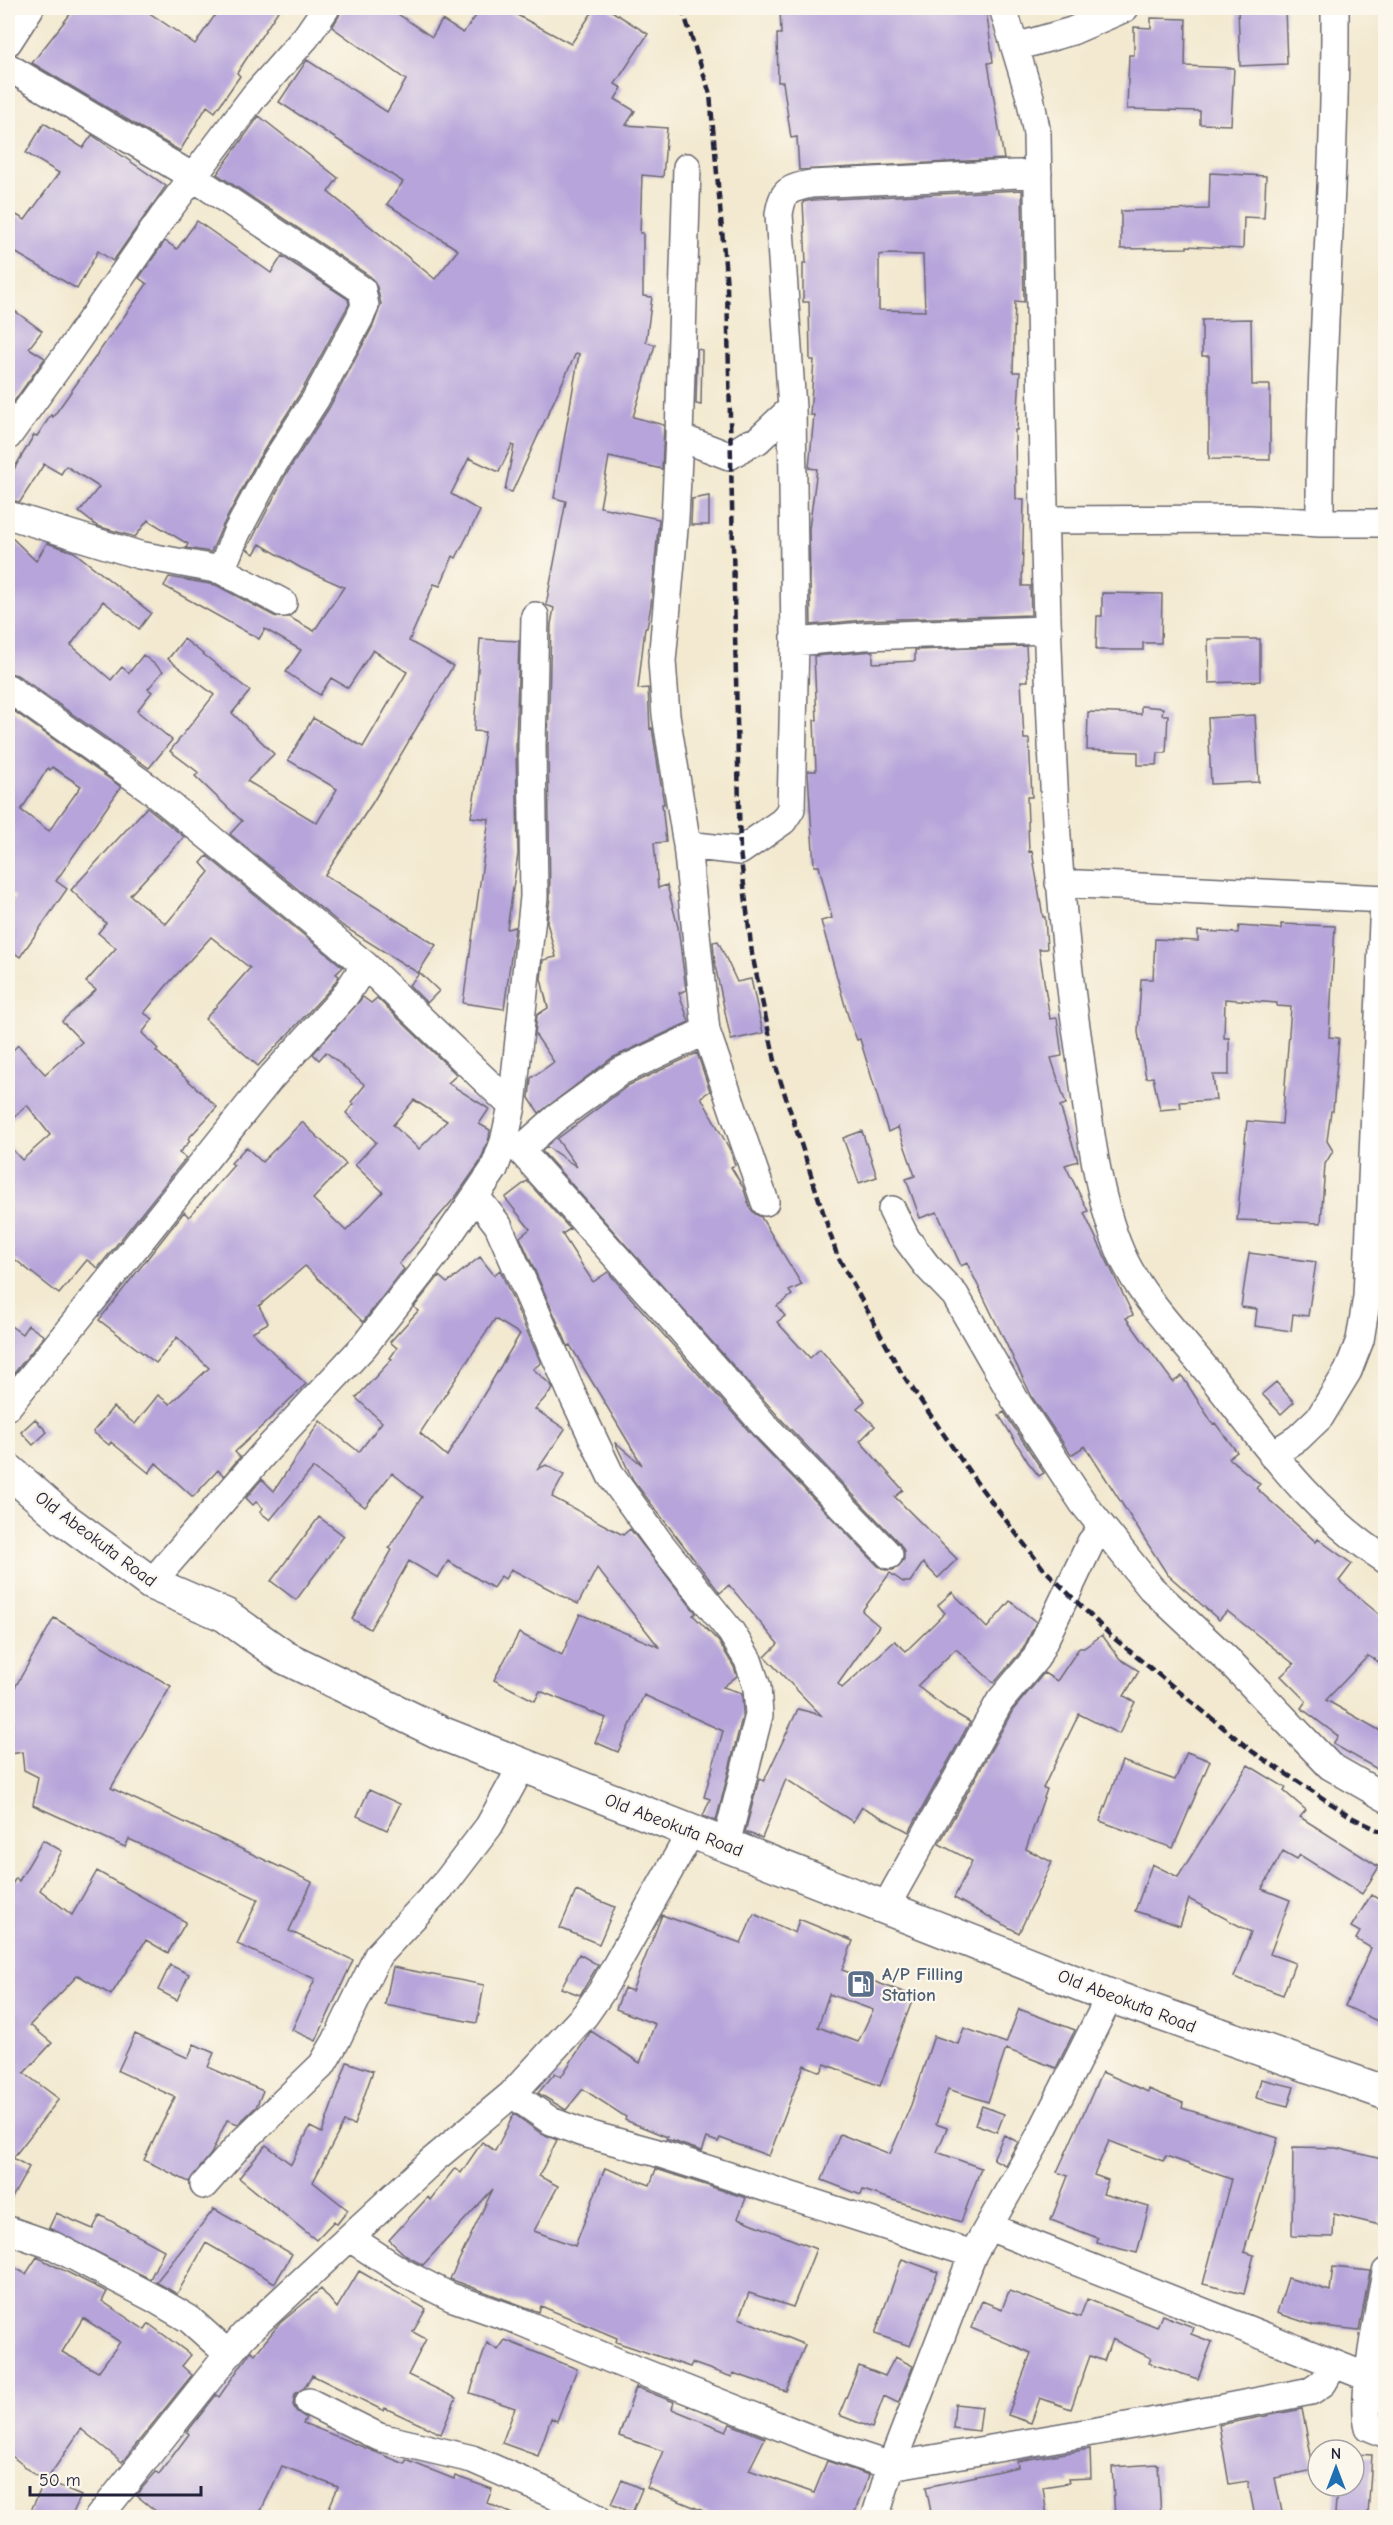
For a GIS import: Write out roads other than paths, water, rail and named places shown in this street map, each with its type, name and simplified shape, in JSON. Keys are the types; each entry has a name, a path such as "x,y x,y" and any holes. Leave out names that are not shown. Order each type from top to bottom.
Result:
{"highway":[{"name":"Old Abeokuta Road","path":"8,1470 64,1519 151,1583 225,1615 284,1657 441,1733 1110,1996 1261,2051 1386,2092"}],"street":[{"path":"8,42 30,8"},
{"path":"8,436 193,177 255,95 306,37 326,8"},
{"path":"1003,8 1030,97 1037,134 1044,520 1059,883 1088,1114 1104,1196 1122,1255 1138,1283 1272,1455 1322,1509 1369,1550 1386,1560"},
{"path":"1016,46 1072,31 1125,8"},
{"path":"1320,523 1321,406 1336,78 1335,8"},
{"path":"8,67 193,177 362,290 365,306 359,319 315,400 271,468 237,532 221,570"},
{"path":"687,167 675,518 662,661 666,715 687,845 706,1031 765,1202"},
{"path":"687,845 740,851 783,821 791,809 795,642 792,408 779,214 782,198 790,189 811,184 1038,173"},
{"path":"679,437 729,456 748,444 758,441 792,408"},
{"path":"8,515 140,555 221,570 283,603"},
{"path":"1044,520 1249,519 1320,523 1386,523"},
{"path":"534,616 532,746 534,897 512,1106 512,1146 664,1310 766,1427 889,1555"},
{"path":"795,642 916,634 1048,630"},
{"path":"12,701 149,788 365,965 512,1106"},
{"path":"1059,883 1385,899 1367,1297 1360,1340 1348,1371 1320,1417 1298,1438 1272,1455"},
{"path":"8,1406 262,1089 344,997 365,965"},
{"path":"151,1583 265,1452 364,1346 436,1254 512,1146 555,1119 621,1071 706,1031"},
{"path":"477,1198 498,1225 572,1394 611,1476 659,1542 731,1632 748,1660 757,1687 759,1715 726,1844"},
{"path":"892,1210 906,1238 927,1266 955,1295 1014,1398 1083,1503 1150,1588 1231,1663 1330,1766 1386,1798"},
{"path":"885,1908 1000,1701 1036,1658 1091,1542 1102,1527"},
{"path":"204,2185 241,2143 322,2065 378,1955 447,1881 489,1826 522,1766"},
{"path":"98,2517 227,2354 299,2283 433,2160 512,2094 585,2015 601,1992 692,1832"},
{"path":"875,2517 891,2466 973,2254 1039,2137 1110,1996"},
{"path":"512,2094 551,2121 580,2132 654,2152 973,2254"},
{"path":"989,2227 1370,2378"},
{"path":"8,2230 54,2246 155,2299 189,2319 227,2354"},
{"path":"350,2238 402,2272 451,2297 514,2319 813,2440 891,2466 1150,2422 1311,2391 1323,2383 1334,2364"},
{"path":"1386,2272 1366,2419 1369,2427 1386,2434"},
{"path":"309,2402 379,2437 472,2459 552,2494 597,2517"}],"railway":[{"path":"682,8 710,94 727,287 740,851 752,954 777,1070 837,1255 901,1372 977,1483 1042,1567 1110,1635 1253,1752 1353,1818 1386,1834"}],"place":[{"name":"A/P Filling Station","path":"861,1984"}]}
